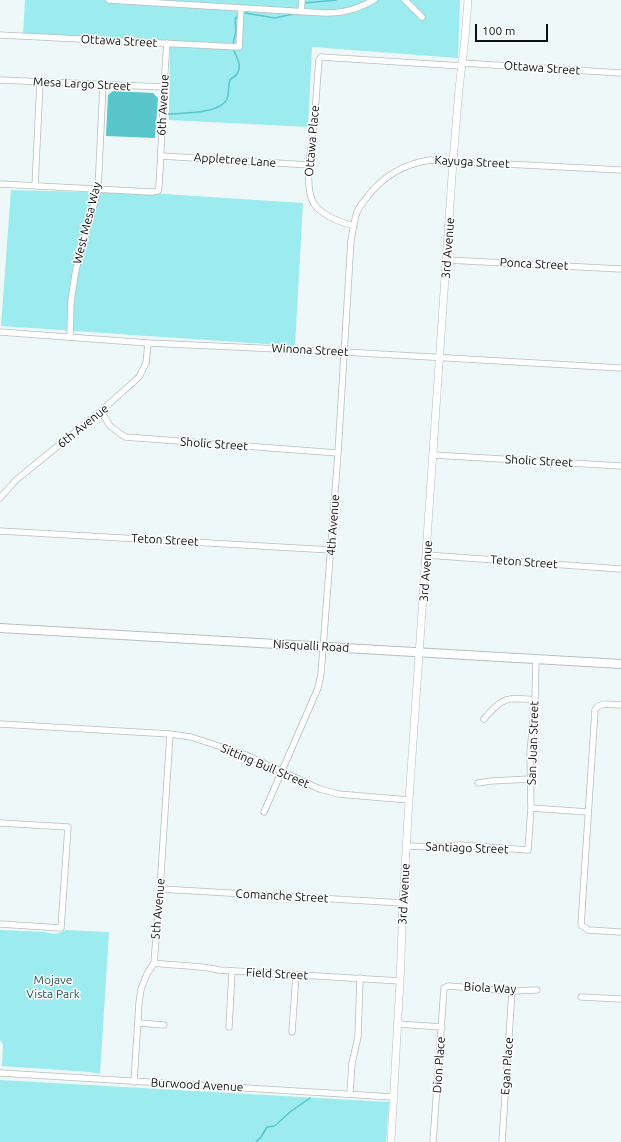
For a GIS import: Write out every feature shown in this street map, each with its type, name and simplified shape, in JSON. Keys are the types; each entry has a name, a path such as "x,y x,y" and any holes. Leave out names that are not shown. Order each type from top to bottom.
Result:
{"main road":[{"name":"Nisqualli Road","path":"0,628 621,664"}],"street":[{"path":"109,0 301,12 343,13 361,7 374,0"},
{"path":"301,12 302,0"},
{"path":"405,0 422,17"},
{"name":"3rd Avenue","path":"391,1142 409,800 453,161 468,0"},
{"name":"Ottawa Street","path":"0,35 239,48 241,8"},
{"name":"6th Avenue","path":"98,190 158,191 160,186 163,87 167,43"},
{"name":"Ottawa Street","path":"321,57 621,72"},
{"name":"Ottawa Place","path":"321,57 318,60 308,186 314,203 326,215 339,222 354,226"},
{"name":"Mesa Largo Street","path":"0,80 163,87"},
{"path":"35,186 40,82"},
{"name":"West Mesa Way","path":"70,337 71,301 76,268 98,190 103,84"},
{"name":"Appletree Lane","path":"161,156 310,165"},
{"name":"Kayuga Street","path":"354,226 357,212 373,189 386,177 402,168 430,160 621,170"},
{"path":"0,184 98,190"},
{"name":"4th Avenue","path":"264,812 318,688 331,550 351,240 354,226"},
{"name":"Ponca Street","path":"447,260 621,269"},
{"name":"Winona Street","path":"0,332 148,343 344,352 621,368"},
{"name":"6th Avenue","path":"0,498 16,480 101,411 139,377 146,364 148,343"},
{"name":"Sholic Street","path":"101,411 110,426 125,437 338,453"},
{"name":"Sholic Street","path":"433,455 621,466"},
{"name":"Teton Street","path":"0,531 331,550"},
{"name":"Teton Street","path":"426,555 621,569"},
{"name":"San Juan Street","path":"528,850 531,808 530,753 535,700 536,660"},
{"path":"484,719 493,708 502,701 515,698 535,700"},
{"path":"621,705 605,704 598,706 595,710 581,925 588,930 621,932"},
{"name":"Sitting Bull Street","path":"0,724 170,734 191,737 246,755 282,773 320,789 338,794 409,800"},
{"name":"5th Avenue","path":"134,1082 141,989 154,962 170,734"},
{"path":"478,783 530,779"},
{"path":"531,808 588,812"},
{"path":"0,824 68,827 61,928 0,924"},
{"name":"Santiago Street","path":"407,846 434,847 460,845 528,850"},
{"name":"Comanche Street","path":"160,889 403,902"},
{"name":"Field Street","path":"154,962 175,966 207,967 219,970 400,981"},
{"path":"229,1027 232,971"},
{"path":"292,1032 296,975"},
{"path":"350,1093 352,1063 358,1037 360,978"},
{"name":"Biola Way","path":"444,988 448,986 512,991 537,990"},
{"name":"Dion Place","path":"433,1142 444,988"},
{"name":"Egan Place","path":"502,1142 512,991"},
{"path":"581,997 621,999"},
{"path":"138,1023 164,1024"},
{"path":"397,1024 442,1027"},
{"name":"Burwood Avenue","path":"0,1073 134,1082 350,1093 393,1097"}],"green space":[{"path":"25,0 460,0 458,58 312,47 308,127 169,120 170,46 23,36"},
{"path":"11,190 164,194 303,203 295,346 1,326"},
{"name":"Mojave Vista Park","path":"0,930 45,932 53,934 66,930 109,932 100,1074 2,1066 3,1045 0,1040"},
{"path":"0,1080 389,1102 386,1142 0,1142"}],"shaded area":[{"path":"113,91 153,93 158,98 155,138 106,136 108,95"}],"waterway":[{"path":"305,3 336,0"},
{"path":"245,13 275,18 293,14"},
{"path":"233,44 236,30 235,19 239,14"},
{"path":"168,114 200,112 217,108 223,104 227,99 230,80 237,74 239,68 239,62 234,51"},
{"path":"256,1142 267,1127 277,1124 290,1112 310,1098"}]}
